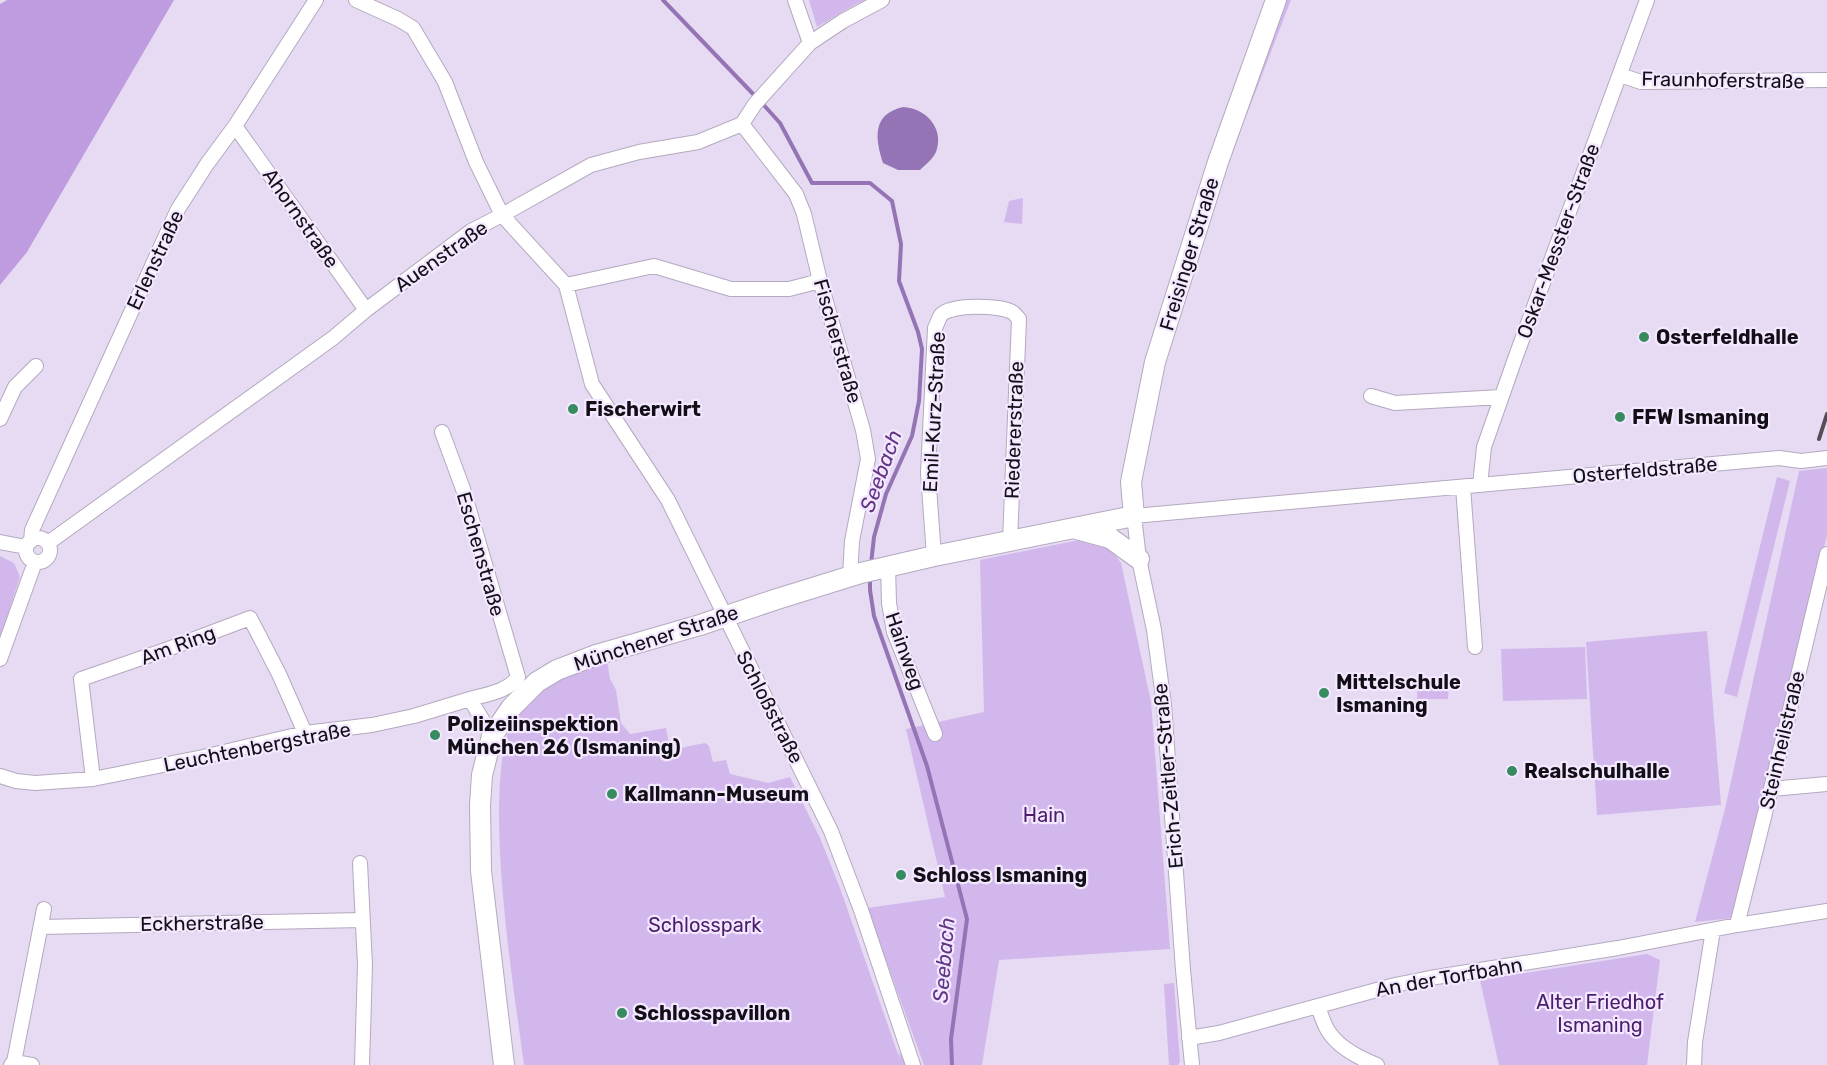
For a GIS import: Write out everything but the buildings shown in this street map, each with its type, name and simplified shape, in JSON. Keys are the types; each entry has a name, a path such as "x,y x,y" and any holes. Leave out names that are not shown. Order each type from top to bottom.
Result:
{"main road":[{"name":"Freisinger Straße","path":"1134,516 1131,482 1155,362 1218,162 1276,0"},
{"name":"Münchener Straße","path":"504,1065 481,871 482,775 492,736 511,708 537,682 557,670 596,655 870,571 1134,516"},
{"path":"1072,528 1110,538 1139,559"}],"street":[{"name":"Erlenstraße","path":"29,544 37,519 178,209 235,126 316,0"},
{"name":"Schloßstraße","path":"356,0 413,28 445,82 476,162 502,215 566,285 592,384 668,500 831,831 861,910 913,1065"},
{"path":"795,0 810,43"},
{"path":"742,124 759,100 810,43 843,21 882,0"},
{"name":"Oskar-Messter-Straße","path":"1480,485 1484,447 1501,397 1647,0"},
{"name":"Fraunhoferstraße","path":"1620,75 1641,82 1827,80"},
{"name":"Auenstraße","path":"48,543 333,338 366,310 471,231 591,165 639,152 698,142 742,124"},
{"name":"Fischerstraße","path":"742,124 796,194 804,214 820,281 863,430 868,459 852,541 870,571"},
{"name":"Ahornstraße","path":"235,126 366,310"},
{"path":"566,285 654,266 731,289 789,289 820,281"},
{"name":"Emil-Kurz-Straße","path":"934,556 928,473 935,328 941,314 952,308 1001,309 1013,312 1019,319"},
{"name":"Riedererstraße","path":"1010,541 1019,319"},
{"path":"0,419 15,387 36,366"},
{"path":"1371,396 1395,403 1501,397"},
{"name":"Eschenstraße","path":"442,432 463,489 518,677"},
{"name":"Osterfeldstraße","path":"1134,516 1779,458 1827,459"},
{"path":"1463,487 1474,646"},
{"name":"Erich-Zeitler-Straße","path":"1134,516 1139,559 1154,630 1164,705 1192,1065"},
{"path":"0,542 29,544 38,538 48,543 50,551 47,558 43,561 32,560 27,555 29,544"},
{"name":"Steinheilstraße","path":"1737,925 1827,554"},
{"path":"0,659 35,562"},
{"name":"Hainweg","path":"870,571 889,603 894,632 935,734"},
{"name":"Am Ring","path":"93,779 81,679 250,618 279,674 305,733"},
{"path":"492,736 470,699 504,689 518,677 537,682"},
{"name":"Leuchtenbergstraße","path":"0,776 35,783 93,779 203,757 305,733 372,725 414,716 470,699"},
{"path":"1771,789 1827,784"},
{"path":"360,863 365,965 362,1065"},
{"path":"32,1065 12,1064 44,909"},
{"name":"An der Torfbahn","path":"1189,1038 1219,1033 1373,990 1419,980 1827,911"},
{"name":"Eckherstraße","path":"41,927 362,920"},
{"path":"1694,1065 1695,1042 1713,930"},
{"path":"1318,1006 1327,1030 1338,1043 1377,1065"}],"green space":[{"path":"809,0 866,0 817,27"},
{"path":"1285,0 1291,0 1247,114 1245,113"},
{"path":"1023,198 1022,224 1004,222 1009,201"},
{"path":"1827,468 1827,535 1733,918 1695,922 1725,809 1799,471"},
{"path":"1777,477 1790,481 1737,697 1724,693"},
{"name":"Hain","path":"1084,539 1096,541 1105,546 1121,563 1151,702 1170,949 999,960 982,1065 924,1065 867,908 945,897 906,729 984,712 980,560"},
{"path":"0,556 14,563 20,577 0,638"},
{"path":"1707,631 1721,805 1597,815 1586,642"},
{"path":"1585,647 1587,699 1503,701 1501,649"},
{"name":"Schlosspark","path":"607,660 610,679 616,690 621,723 630,734 666,728 670,750 705,743 709,746 713,762 726,760 730,774 768,783 790,777 820,838 840,888 900,1060 898,1051 907,1065 524,1065 507,935 499,826 500,776 507,736 520,708 539,691 572,673"},
{"path":"1418,676 1449,677 1448,699 1417,699"},
{"name":"Alter Friedhof Ismaning","path":"1647,954 1660,960 1647,1065 1499,1065 1480,980"},
{"path":"1174,983 1180,1062 1178,1065 1169,1065 1164,984"}],"shaded area":[{"path":"7,0 174,0 27,252 0,285 0,4"},
{"path":"903,107 919,111 926,116 932,121 938,135 936,152 920,170 898,170 883,163 880,154 878,128 881,121 893,110"}],"waterway":[{"name":"Seebach","path":"663,0 756,97"},
{"name":"Seebach","path":"761,102 780,123 812,183 870,183 892,201 901,244 899,281 922,349 919,401 912,436 886,494 874,537 871,564"},
{"name":"Seebach","path":"870,577 874,616 927,766 967,919 951,1039 952,1065"}],"railway":[{"path":"1819,439 1827,414"}],"place":[{"name":"Osterfeldhalle","path":"1644,337"},
{"name":"Fischerwirt","path":"573,409"},
{"name":"FFW Ismaning","path":"1620,417"},
{"name":"Mittelschule Ismaning","path":"1324,693"},
{"name":"Polizeiinspektion München 26 (Ismaning)","path":"435,735"},
{"name":"Realschulhalle","path":"1512,771"},
{"name":"Kallmann-Museum","path":"612,794"},
{"name":"Schloss Ismaning","path":"901,875"},
{"name":"Schlosspavillon","path":"622,1013"}]}
